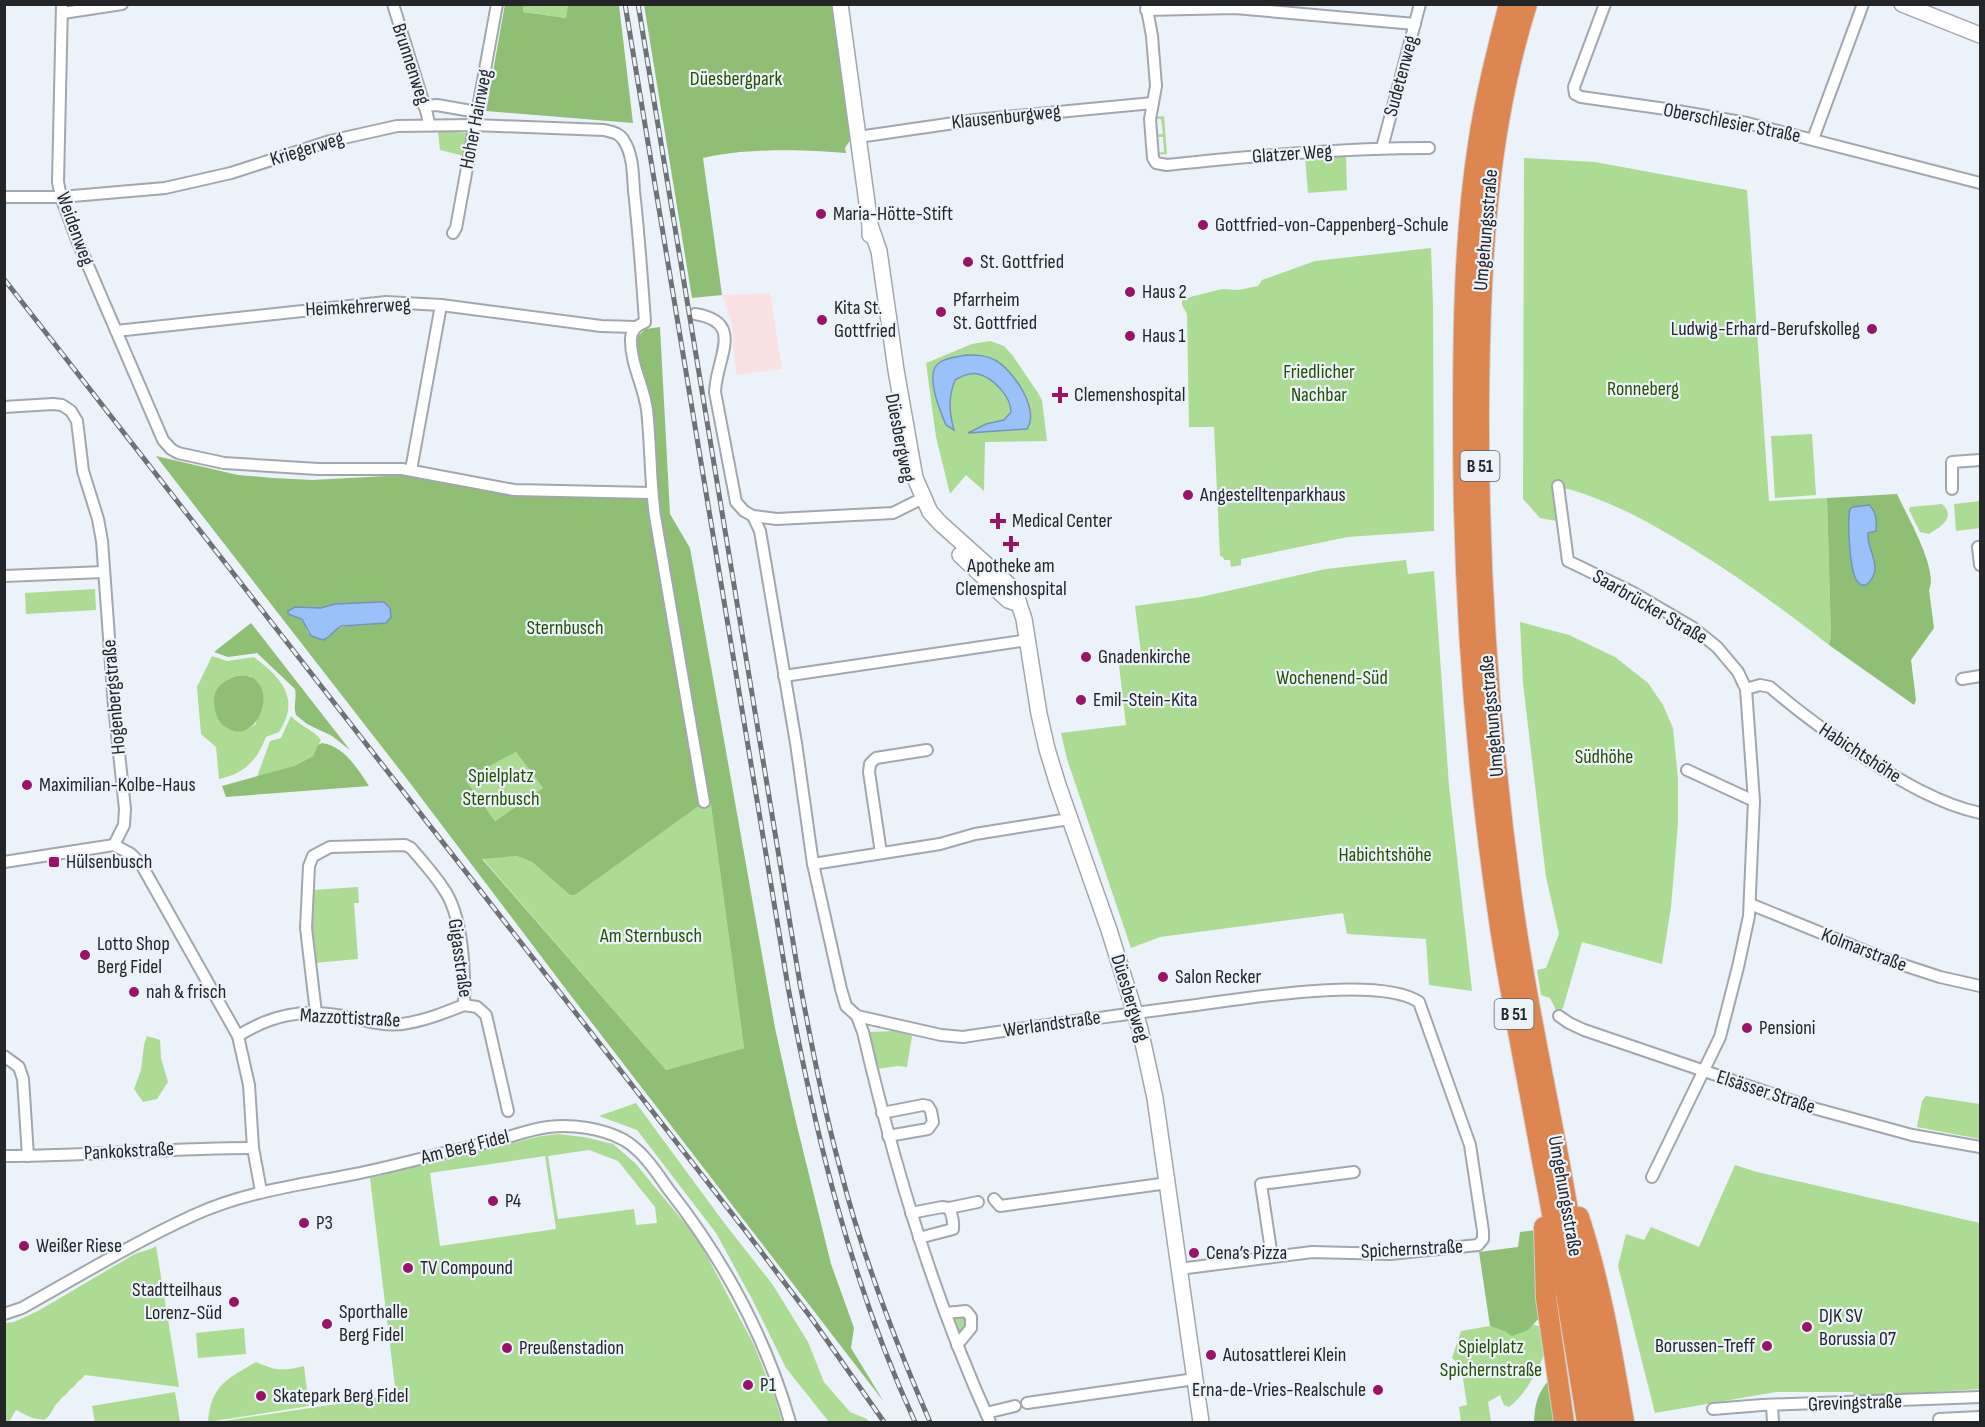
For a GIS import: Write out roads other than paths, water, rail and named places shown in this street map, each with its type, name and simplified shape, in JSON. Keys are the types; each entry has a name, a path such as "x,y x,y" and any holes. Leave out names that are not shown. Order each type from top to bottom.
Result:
{"highway":[{"name":"Umgehungsstraße","path":"1509,4 1486,97 1471,197 1464,325 1465,521 1472,665 1485,812 1509,981 1551,1160 1604,1422"},
{"name":"Umgehungsstraße","path":"1527,4 1503,99 1486,210 1480,357 1480,497 1489,679 1502,822 1587,1422"},
{"path":"1551,1160 1546,1298 1564,1422"},
{"path":"1551,1160 1594,1261 1624,1422"}],"street":[{"path":"62,9 122,4"},
{"name":"Brunnenweg","path":"393,4 429,124"},
{"name":"Hoher Hainweg","path":"453,233 456,228 497,4"},
{"name":"Düesbergweg","path":"840,4 870,225 869,246 895,419 907,482 919,500 933,531 1008,600 1019,604 1028,640 1041,726 1069,819 1109,930 1135,1012 1155,1098 1201,1422"},
{"name":"Sudetenweg","path":"1382,148 1420,4"},
{"name":"Oberschlesier Straße","path":"1605,4 1574,87 1575,94 1581,97 1729,119 1980,183"},
{"path":"1813,139 1863,4"},
{"path":"1902,4 1980,35"},
{"path":"1154,103 1156,75 1146,7 1235,8 1415,24"},
{"name":"Weidenweg","path":"62,9 58,182 61,197 163,440 178,453 224,463 318,470 411,470"},
{"name":"Klausenburgweg","path":"858,137 975,120 1154,103"},
{"name":"Glatzer Weg","path":"1154,103 1150,119 1153,158 1156,163 1167,165 1274,154 1382,148 1429,148"},
{"path":"424,106 436,105 477,112"},
{"name":"Kriegerweg","path":"4,197 61,197 165,188 231,173 330,141 397,126 474,124 611,131 619,134 624,140 632,173 645,322 635,327"},
{"name":"Heimkehrerweg","path":"116,331 374,303 405,302 585,324 635,327"},
{"path":"441,305 411,470 514,490 651,493"},
{"path":"695,314 716,319 722,325 724,332 725,342 714,392 736,502 744,512 753,516 777,519 893,513 919,500"},
{"path":"635,327 632,332 632,350 647,410 651,493 704,802"},
{"name":"Hogenbergstraße","path":"4,407 62,405 71,411 77,422 83,471 98,519 125,808 124,825 114,845"},
{"path":"1952,489 1952,462 1980,460"},
{"name":"Saarbrücker Straße","path":"1558,486 1568,561 1632,592 1692,627 1717,647 1738,672 1746,689 1755,801 1750,904 1738,968 1720,1037 1652,1177"},
{"path":"753,516 760,531 813,864 846,1006 856,1016 863,1032 888,1136 911,1213 957,1345 988,1418 1015,1406"},
{"path":"1978,548 1980,566"},
{"path":"4,576 104,572"},
{"path":"784,676 1028,640"},
{"path":"1962,679 1980,676"},
{"name":"Habichtshöhe","path":"1746,689 1760,685 1770,687 1828,733 1902,781 1960,809 1980,813"},
{"path":"881,853 869,772 870,764 876,758 927,750"},
{"path":"1687,770 1755,801"},
{"path":"813,864 940,844 975,834 1069,819"},
{"name":"Gigasstraße","path":"316,1013 306,928 309,867 313,856 330,847 405,844 411,848 444,888 450,900 464,959 464,1005 477,1007 486,1015 508,1111"},
{"path":"4,862 114,845 131,854 141,864 238,1036 249,1085 253,1148 261,1191"},
{"name":"Kolmarstraße","path":"1750,904 1900,964 1940,977 1980,986"},
{"name":"Werlandstraße","path":"856,1016 941,1035 963,1037 1135,1012 1332,990 1376,990 1409,995 1419,1002"},
{"name":"Spichernstraße","path":"1179,1269 1312,1252 1389,1254 1478,1245 1483,1239 1470,1145 1419,1002"},
{"name":"Mazzottistraße","path":"238,1036 257,1024 289,1015 316,1013 371,1022 401,1024 432,1017 464,1005"},
{"name":"Elsässer Straße","path":"1559,1016 1584,1030 1813,1108 1912,1135 1980,1147"},
{"path":"4,1056 19,1066 23,1079 28,1156"},
{"path":"882,1113 923,1105 928,1106 931,1111 933,1122 928,1130 888,1136"},
{"name":"Am Berg Fidel","path":"4,1314 22,1308 128,1248 194,1215 261,1191 367,1172 548,1127 577,1127 600,1131 623,1140 642,1154 683,1208 724,1269 764,1349 781,1392 789,1422"},
{"name":"Pankokstraße","path":"4,1156 190,1148 253,1148"},
{"path":"1272,1257 1260,1184 1354,1172"},
{"path":"994,1199 1000,1206 1168,1182"},
{"path":"911,1213 978,1202"},
{"path":"919,1238 953,1229 954,1224 949,1208"},
{"path":"945,1313 966,1311 971,1317 971,1328 957,1345"},
{"path":"1027,1403 1195,1379"},
{"name":"Grevingstraße","path":"1713,1409 1980,1397"},
{"path":"1938,1400 1939,1421 1980,1417"},
{"path":"1772,1406 1773,1422"}],"water":[{"path":"967,355 992,358 1009,372 1023,391 1027,401 1030,421 1027,429 968,433 986,424 1004,420 1011,412 1005,394 984,376 975,374 955,380 950,405 954,430 946,425 933,383 935,368 945,360"},
{"path":"1869,505 1876,520 1876,531 1868,533 1875,566 1872,579 1866,585 1861,585 1855,578 1852,563 1849,515 1853,507"},
{"path":"384,602 390,608 391,617 386,623 342,626 323,640 311,636 302,619 288,614 288,611 295,607 321,608 335,604"}],"railway":[{"path":"625,4 799,1043 824,1154 854,1263 892,1370 915,1422"},
{"path":"638,4 800,984 814,1055 835,1149 859,1236 892,1330 930,1422"},
{"path":"4,279 744,1229 812,1319 884,1422"}],"place":[{"name":"Maria-Hötte-Stift","path":"821,214"},
{"name":"Gottfried-von-Cappenberg-Schule","path":"1203,225"},
{"name":"St. Gottfried","path":"968,262"},
{"name":"Haus 2","path":"1130,292"},
{"name":"Pfarrheim St. Gottfried","path":"941,312"},
{"name":"Kita St. Gottfried","path":"822,320"},
{"name":"Ludwig-Erhard-Berufskolleg","path":"1872,329"},
{"name":"Haus 1","path":"1130,336"},
{"name":"Clemenshospital","path":"1060,395"},
{"name":"Angestelltenparkhaus","path":"1188,495"},
{"name":"Medical Center","path":"998,521"},
{"name":"Apotheke am Clemenshospital","path":"1011,544"},
{"name":"Gnadenkirche","path":"1086,657"},
{"name":"Emil-Stein-Kita","path":"1081,700"},
{"name":"Maximilian-Kolbe-Haus","path":"27,785"},
{"name":"Hülsenbusch","path":"54,862"},
{"name":"Lotto Shop Berg Fidel","path":"85,955"},
{"name":"Salon Recker","path":"1163,977"},
{"name":"nah & frisch","path":"134,992"},
{"name":"Pensioni","path":"1747,1028"},
{"name":"P4","path":"493,1201"},
{"name":"P3","path":"304,1223"},
{"name":"Weißer Riese","path":"24,1246"},
{"name":"Cena’s Pizza","path":"1194,1253"},
{"name":"TV Compound","path":"408,1268"},
{"name":"Stadtteilhaus Lorenz-Süd","path":"234,1302"},
{"name":"Sporthalle Berg Fidel","path":"327,1324"},
{"name":"DJK SV Borussia 07","path":"1807,1327"},
{"name":"Borussen-Treff","path":"1767,1346"},
{"name":"Preußenstadion","path":"507,1348"},
{"name":"Autosattlerei Klein","path":"1211,1355"},
{"name":"P1","path":"748,1385"},
{"name":"Erna-de-Vries-Realschule","path":"1378,1390"},
{"name":"Skatepark Berg Fidel","path":"261,1396"}],"park label":[{"name":"Düesbergpark","path":"736,79"},
{"name":"Friedlicher Nachbar","path":"1319,384"},
{"name":"Ronneberg","path":"1643,389"},
{"name":"Sternbusch","path":"565,628"},
{"name":"Wochenend-Süd","path":"1332,678"},
{"name":"Südhöhe","path":"1604,757"},
{"name":"Spielplatz Sternbusch","path":"501,788"},
{"name":"Am Sternbusch","path":"651,936"},
{"name":"Spielplatz Spichernstraße","path":"1491,1358"}]}
